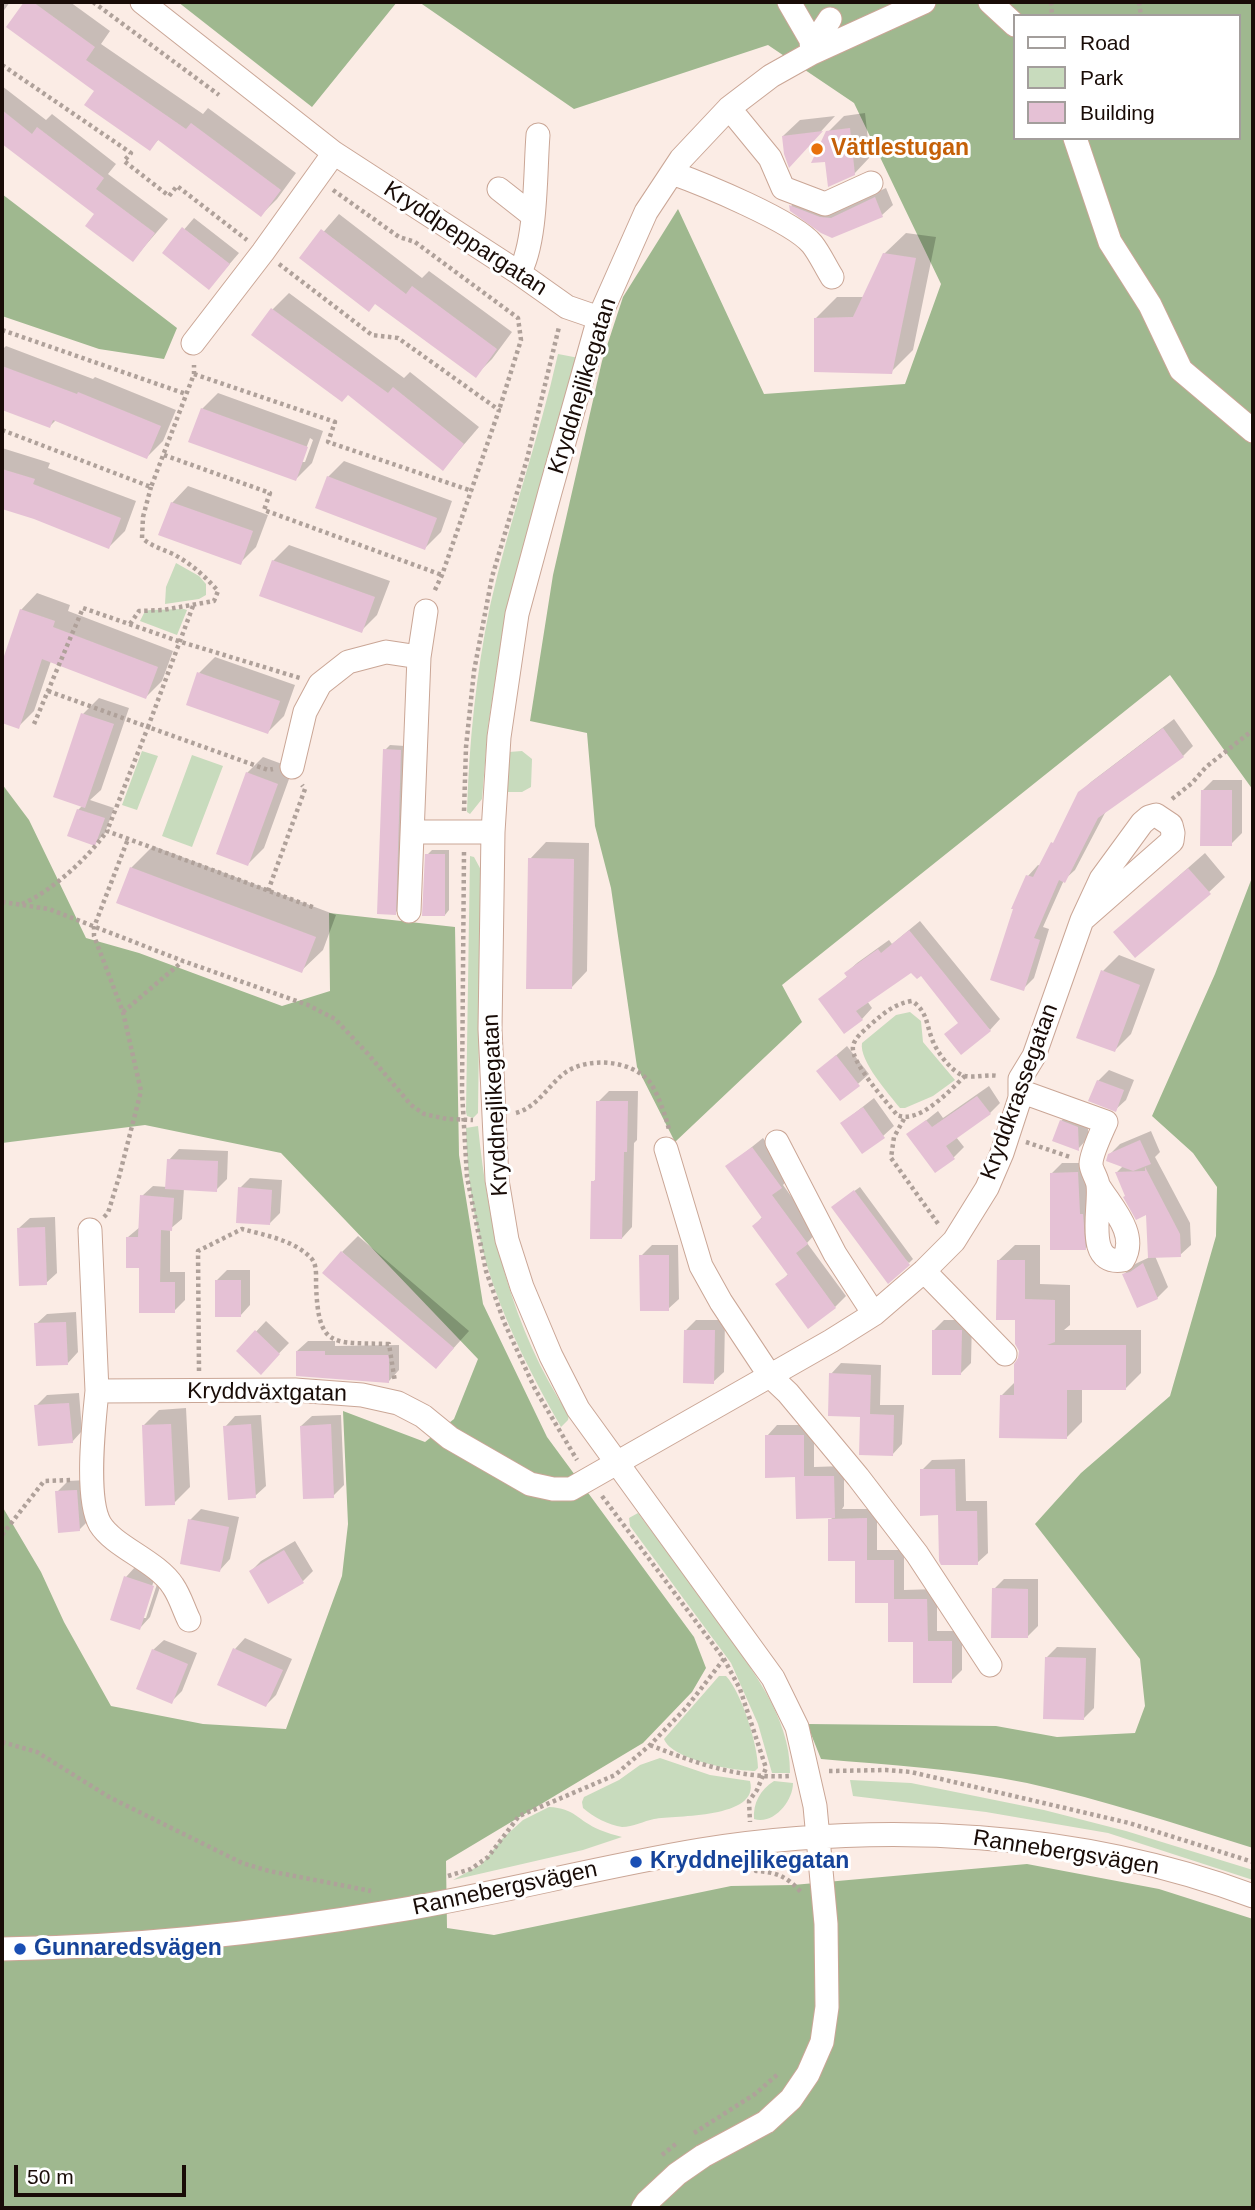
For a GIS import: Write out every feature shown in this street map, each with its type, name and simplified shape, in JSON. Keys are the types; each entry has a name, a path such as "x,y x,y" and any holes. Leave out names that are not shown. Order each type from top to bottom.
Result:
{"street":[{"name":"Kryddpeppargatan","path":"142,2 334,153 567,307 599,318"},
{"path":"789,2 812,46 830,19"},
{"name":"Kryddnejlikegatan","path":"643,2208 677,2174 703,2156 766,2122 791,2099 808,2074 822,2042 827,2007 826,1924 818,1837 809,1773 797,1727 773,1678 578,1409 551,1356 522,1287 507,1240 496,1180 490,1030 493,832 499,737 517,614 599,318 646,212 681,159 729,108 771,76 812,46 924,2"},
{"path":"989,2 1014,25"},
{"path":"729,108 770,158 783,188 825,204 870,183"},
{"path":"519,273 526,262 538,135"},
{"path":"1076,140 1110,242 1150,305 1181,370 1253,431"},
{"path":"192,343 263,252 334,153"},
{"path":"672,173 699,183 794,229 812,244 832,277"},
{"path":"499,189 532,215"},
{"path":"409,911 419,657 426,611"},
{"path":"292,767 305,712 320,684 348,662 386,652 419,657"},
{"name":"Kryddkrassegatan","path":"616,1464 874,1314 954,1241 987,1188 1008,1136 1020,1085 1034,1056 1082,920 1101,879 1127,841 1149,817 1156,815 1171,825 1174,833 1172,841 1082,920"},
{"path":"414,832 493,832"},
{"path":"1020,1085 1105,1122 1094,1174"},
{"path":"778,1142 835,1254 874,1314"},
{"path":"666,1149 701,1266 721,1302 770,1376 797,1403 908,1543 990,1665"},
{"path":"90,1230 97,1391 94,1510 101,1526 160,1572 173,1586 189,1620"},
{"path":"924,1271 1005,1354"},
{"name":"Kryddväxtgatan","path":"97,1391 342,1392 398,1403 423,1416 450,1438 530,1484 553,1489 571,1489 616,1464"},
{"name":"Rannebergsvägen","path":"2,1949 76,1948 232,1936 397,1911 636,1862 752,1843 818,1837 938,1834 1018,1841 1129,1860 1202,1879 1253,1896"}],"path":[{"path":"93,2 224,98"},
{"path":"2,65 131,153 124,161 169,196 177,186 372,335 398,338 499,410"},
{"path":"316,178 399,237 415,242 518,318 521,340 472,491 426,611"},
{"path":"567,307 560,325 527,459 492,577 472,683 466,747 464,832 463,1120 467,1177 486,1271 535,1389 560,1434 590,1479 724,1659 740,1689 766,1768 749,1801 756,1871 774,1872 787,1878 806,1899"},
{"path":"2,330 187,394"},
{"path":"130,624 139,611 193,606 214,601 218,591 205,575 142,538 142,517 151,487 194,374 192,343"},
{"path":"194,374 335,422 328,442 472,491"},
{"path":"2,430 151,487"},
{"path":"164,454 270,493 264,510 442,575"},
{"path":"21,904 43,893 96,845 107,831 193,606"},
{"path":"34,724 83,608 178,641 320,684"},
{"path":"48,691 268,769 292,767 305,789 268,891"},
{"path":"1149,817 1253,730"},
{"path":"107,831 315,908"},
{"path":"90,1230 108,1213 120,1177 141,1091 123,1012 94,936 94,927 128,839"},
{"path":"2,902 49,909 183,961 308,1005 335,1019 411,1105 425,1114 463,1120 493,1119 522,1111 565,1073 580,1066 615,1063 631,1068 650,1081 667,1121 670,1138 666,1149"},
{"path":"123,1012 183,961"},
{"path":"965,1076 948,1062 933,1043 926,1016 920,1006 912,1001 898,1003 887,1010 857,1037 853,1044 855,1060 897,1115 904,1119 915,1116 935,1102 965,1076 992,1075 1020,1085"},
{"path":"904,1119 894,1137 891,1158 954,1241"},
{"path":"1008,1136 1094,1174"},
{"path":"199,1391 198,1251 242,1229 299,1249 313,1259 317,1306 323,1331 338,1342 389,1344 398,1403"},
{"path":"2,1535 44,1480 93,1480"},
{"path":"444,1877 471,1869 488,1857 519,1816 615,1775 650,1745 686,1708 724,1659"},
{"path":"2,1741 37,1752 109,1797 242,1863 269,1871 372,1891"},
{"path":"650,1745 709,1766 763,1778 865,1770 911,1772 1129,1823 1253,1862"},
{"path":"689,2136 755,2095 782,2070"},
{"path":"659,2158 678,2143"}],"green space":[{"path":"178,2 397,2 312,107"},
{"path":"419,2 1253,2 1253,790 1170,675 782,985 802,1022 675,1142 637,1067 611,888 595,826 587,733 530,721 553,575 602,361 623,297 678,209 764,394 905,384 941,284 854,103 768,45 574,109"},
{"path":"2,194 177,328 164,359 99,349 2,316"},
{"path":"558,354 579,358 503,629 488,727 482,799 470,814 467,812 471,734 485,632 506,543"},
{"path":"176,563 199,576 206,584 206,595 199,599 165,604 166,587"},
{"path":"187,610 177,635 140,621 145,611"},
{"path":"142,751 158,756 137,810 122,805"},
{"path":"522,751 532,759 531,787 522,792 507,792 509,752"},
{"path":"192,755 223,766 192,847 162,836"},
{"path":"2,784 29,820 86,938 139,953 282,1006 330,991 329,913 455,927 459,1155 483,1304 547,1437 694,1637 706,1668 692,1692 643,1743 446,1861 447,1928 494,1935 731,1886 793,1885 1027,1864 1159,1889 1253,1919 1253,2208 2,2208 2,1506 41,1572 64,1622 111,1706 203,1724 286,1729 342,1576 348,1524 343,1411 425,1442 454,1419 478,1359 281,1153 145,1125 2,1143"},
{"path":"470,856 474,857 481,870 478,1113 473,1118 467,1116 466,1112"},
{"path":"1253,875 1253,1848 1113,1805 1027,1783 950,1771 821,1759 807,1724 996,1726 1057,1737 1135,1733 1145,1706 1140,1659 1035,1524 1081,1473 1170,1396 1216,1236 1217,1187 1193,1153 1152,1116 1215,974"},
{"path":"910,1012 921,1021 923,1042 955,1080 933,1096 900,1108 870,1068 862,1050 862,1043 896,1015"},
{"path":"478,1126 496,1240 518,1313 532,1348 569,1415 561,1427 506,1319 482,1247 468,1170 466,1128"},
{"path":"638,1513 766,1692 783,1731 790,1773 772,1773 758,1724 731,1663 630,1526 629,1518"},
{"path":"719,1676 726,1676 732,1684 748,1720 758,1768 755,1771 705,1763 679,1753 664,1739"},
{"path":"660,1758 710,1775 750,1781 750,1793 730,1809 654,1819 626,1827 607,1822 583,1808 584,1797 619,1780 640,1765"},
{"path":"850,1780 911,1783 1044,1810 1126,1831 1253,1870 1253,1880 1108,1833 986,1812 853,1796"},
{"path":"774,1781 793,1783 790,1797 775,1815 761,1820 754,1819 758,1797"},
{"path":"549,1807 565,1810 605,1832 622,1837 583,1850 453,1880 482,1864 502,1839 523,1820"}],"building":[{"path":"24,2 33,2 95,47 86,60 186,129 191,123 281,190 261,217 158,140 150,151 84,105 94,91 6,27"},
{"path":"2,110 32,134 37,127 104,178 96,189 155,233 133,262 85,226 94,214 2,144"},
{"path":"850,128 855,175 828,187 825,162 811,163 826,131"},
{"path":"823,131 789,168 782,136"},
{"path":"875,197 883,217 832,238 790,211 789,205 820,217 831,218"},
{"path":"182,227 230,264 209,290 162,253"},
{"path":"321,229 406,294 412,286 497,349 476,378 375,304 369,312 299,258"},
{"path":"883,253 916,258 892,374 814,372 814,318 853,317"},
{"path":"271,308 388,393 393,387 464,444 443,471 348,395 342,402 251,335"},
{"path":"2,366 77,394 78,392 161,426 147,459 53,420 50,428 2,410"},
{"path":"201,408 308,447 296,481 188,442"},
{"path":"2,469 35,479 33,484 121,518 109,549 2,509"},
{"path":"327,476 437,518 425,550 315,508"},
{"path":"171,502 253,531 241,565 158,535"},
{"path":"272,560 375,597 362,633 259,596"},
{"path":"20,609 55,621 53,627 158,667 146,699 42,659 19,729 2,723 2,662"},
{"path":"197,672 280,701 268,734 186,705"},
{"path":"81,713 114,724 85,808 53,797"},
{"path":"1163,728 1184,757 1098,818 1065,883 1059,880 1034,938 1040,940 1024,991 990,980 1011,909 1026,875 1033,877 1078,792"},
{"path":"383,749 401,750 396,915 377,914"},
{"path":"246,772 278,784 248,866 216,854"},
{"path":"1201,790 1232,790 1232,846 1200,846"},
{"path":"77,809 105,818 95,846 67,836"},
{"path":"425,854 445,854 445,916 422,916"},
{"path":"528,858 574,859 572,989 526,989"},
{"path":"130,867 316,937 302,973 116,903"},
{"path":"1188,868 1211,894 1135,958 1113,932"},
{"path":"909,930 991,1031 961,1055 944,1034 958,1023 921,976 917,979 911,973 856,1011 863,1020 844,1034 818,999 847,977 844,973 878,949 881,953"},
{"path":"1101,970 1140,985 1115,1052 1076,1038"},
{"path":"836,1055 860,1086 840,1101 816,1071"},
{"path":"1097,1080 1124,1090 1116,1112 1088,1101"},
{"path":"977,1096 991,1114 946,1146 955,1159 935,1173 906,1134 926,1120 932,1127"},
{"path":"596,1101 628,1101 622,1239 590,1239 591,1181 595,1181"},
{"path":"863,1107 885,1138 862,1154 840,1123"},
{"path":"1060,1120 1078,1127 1079,1151 1052,1141"},
{"path":"1140,1140 1151,1164 1133,1171 1106,1161 1108,1154"},
{"path":"752,1147 782,1188 772,1195 808,1244 796,1253 836,1308 808,1329 775,1284 788,1275 752,1226 762,1218 725,1166"},
{"path":"167,1159 218,1161 217,1192 165,1189"},
{"path":"1145,1167 1180,1234 1181,1257 1148,1258 1146,1215 1136,1220 1123,1197 1125,1196 1115,1172 1145,1171"},
{"path":"1078,1172 1080,1214 1083,1214 1086,1250 1050,1250 1050,1173"},
{"path":"238,1187 272,1190 270,1225 236,1223"},
{"path":"854,1190 910,1265 888,1284 831,1207"},
{"path":"140,1195 174,1198 172,1231 161,1230 160,1282 175,1282 175,1313 139,1313 139,1268 126,1268 126,1237 138,1237"},
{"path":"45,1227 47,1285 19,1286 17,1228"},
{"path":"341,1251 454,1348 436,1369 322,1273"},
{"path":"639,1255 669,1255 669,1311 640,1311"},
{"path":"997,1260 1025,1260 1025,1299 1055,1300 1055,1342 1047,1345 1126,1345 1126,1390 1067,1390 1067,1439 999,1438 1000,1395 1014,1395 1014,1364 1019,1351 1015,1344 1015,1320 996,1320"},
{"path":"1143,1263 1158,1299 1137,1308 1122,1274"},
{"path":"215,1280 241,1280 241,1317 215,1317"},
{"path":"66,1322 68,1365 36,1366 34,1323"},
{"path":"255,1330 280,1354 261,1375 236,1351"},
{"path":"684,1330 715,1330 714,1384 683,1383"},
{"path":"932,1330 962,1330 961,1375 932,1375"},
{"path":"296,1351 325,1351 325,1355 389,1355 389,1383 296,1376"},
{"path":"829,1373 871,1375 870,1414 894,1415 893,1456 859,1455 860,1417 828,1416"},
{"path":"69,1403 73,1443 38,1446 34,1405"},
{"path":"171,1424 175,1505 145,1506 142,1425"},
{"path":"251,1424 256,1498 228,1500 223,1426"},
{"path":"331,1424 334,1498 303,1499 300,1426"},
{"path":"765,1435 804,1435 804,1476 834,1476 835,1518 796,1519 795,1477 765,1478"},
{"path":"920,1469 955,1469 956,1511 977,1511 978,1565 941,1565 938,1515 920,1516"},
{"path":"77,1490 80,1531 58,1533 55,1491"},
{"path":"867,1518 867,1560 894,1560 894,1599 927,1599 928,1641 952,1641 952,1683 913,1683 913,1642 888,1642 888,1603 855,1603 855,1561 828,1561 828,1519"},
{"path":"188,1519 229,1527 220,1572 180,1564"},
{"path":"284,1550 304,1583 268,1604 249,1571"},
{"path":"124,1576 154,1586 140,1630 110,1620"},
{"path":"992,1588 1028,1589 1028,1638 991,1638"},
{"path":"233,1648 283,1670 266,1707 217,1685"},
{"path":"152,1649 188,1664 172,1704 136,1689"},
{"path":"1045,1657 1086,1658 1084,1720 1043,1719"}],"place":[{"name":"Vättlestugan","path":"817,149"},
{"name":"Kryddnejlikegatan","path":"636,1862"},
{"name":"Gunnaredsvägen","path":"20,1949"}]}
